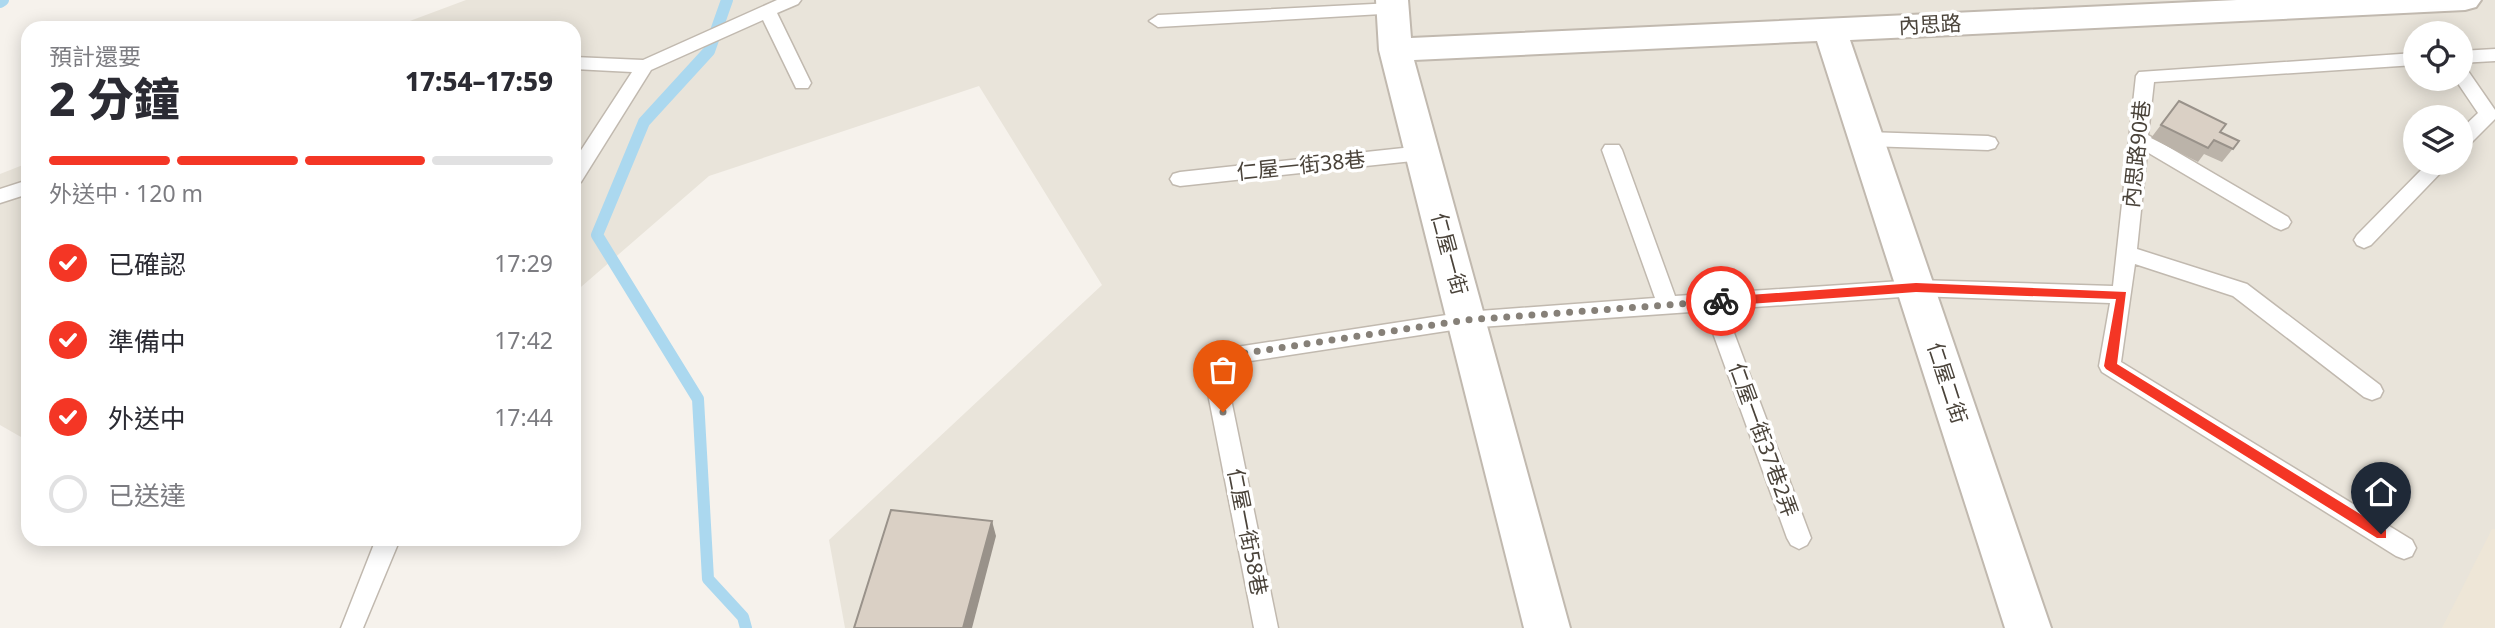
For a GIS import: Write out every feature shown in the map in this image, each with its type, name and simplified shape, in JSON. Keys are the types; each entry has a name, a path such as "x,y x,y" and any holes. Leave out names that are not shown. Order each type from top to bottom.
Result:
{"street":[{"name":"內思路","path":"1395,50 1830,30 1910,13 2465,0"},
{"name":"仁屋一街","path":"1393,5 1395,50 1546,628"},
{"name":"仁屋二街","path":"1830,30 2028,628"}],"lane":[{"path":"733,24 744,0"},
{"path":"581,63 645,66 733,24 792,0"},
{"path":"1158,20 1393,5"},
{"path":"767,10 802,83"},
{"path":"2473,56 2495,55"},
{"name":"內思路90巷","path":"2403,61 2145,76 2122,295 2110,366 2404,548"},
{"path":"581,166 645,66"},
{"path":"2473,90 2491,115 2473,131"},
{"path":"1867,138 1988,143"},
{"path":"2138,138 2281,222"},
{"path":"1612,150 1668,305"},
{"name":"仁屋一街38巷","path":"1180,179 1422,153"},
{"path":"2364,240 2428,175"},
{"path":"0,196 21,189"},
{"path":"2126,253 2240,290 2372,391"},
{"path":"1466,320 1916,288 2122,295"},
{"name":"仁屋一街37巷2弄","path":"1712,302 1798,538"},
{"name":"仁屋一街58巷","path":"1266,628 1212,358 1466,320"},
{"path":"352,626 385,546"}],"shaded area":[{"path":"466,0 2495,0 2495,628 845,628 829,540 1102,285 979,86 709,176 581,287 581,21 410,21"},
{"path":"21,166 21,437 0,425 0,174"},
{"path":"2492,529 2495,529 2495,628 2442,628"}],"building":[{"path":"2179,101 2226,124 2220,132 2239,141 2233,149 2214,140 2208,148 2161,125"},
{"path":"891,510 992,521 963,628 854,628"}],"waterway":[{"path":"727,0 709,51 644,122 597,235 698,399 708,579 743,617 746,628"}],"way so far":[{"path":"1223,412 1212,358 1466,320 1721,301"}],"route":[{"path":"1721,301 1916,288 2122,295 2110,366 2381,534"}]}
